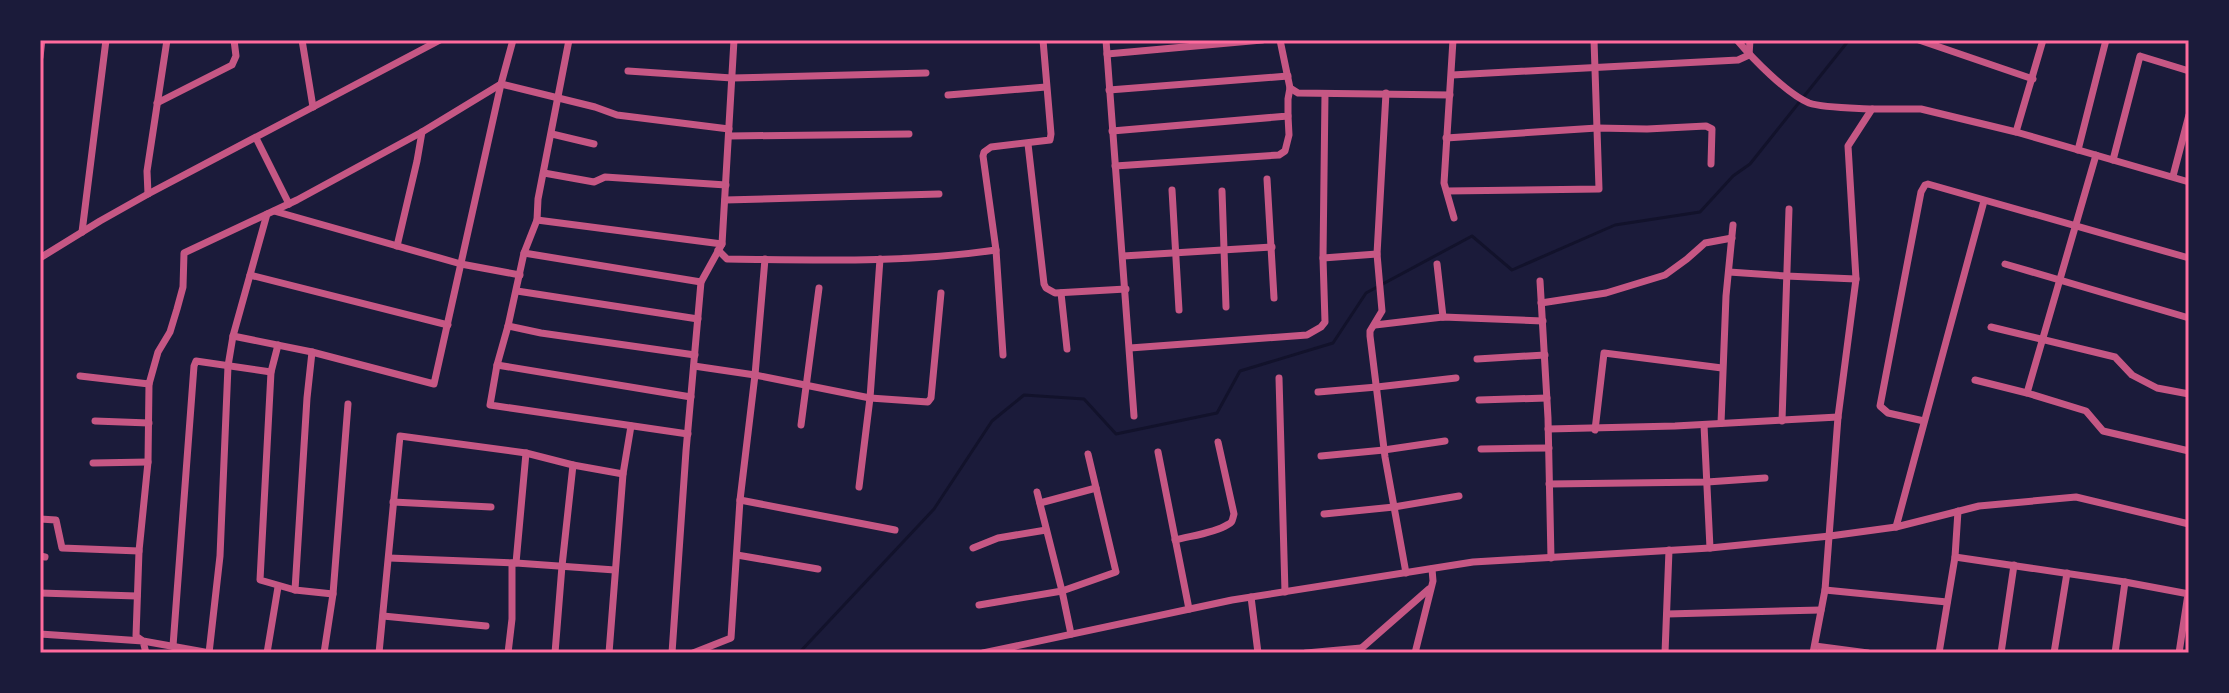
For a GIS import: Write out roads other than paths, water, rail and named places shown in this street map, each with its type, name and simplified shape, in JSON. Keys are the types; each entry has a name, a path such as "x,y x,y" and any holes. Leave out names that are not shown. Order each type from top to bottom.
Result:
{"street":[{"path":"40,53 42,40"},
{"path":"82,232 106,40"},
{"path":"148,194 147,171 167,40"},
{"path":"157,103 232,65 236,56 234,40"},
{"path":"302,40 313,107"},
{"path":"40,258 148,194 440,40"},
{"path":"233,336 312,352 434,384 513,40"},
{"path":"569,40 538,199 537,220 524,253 490,405 688,434"},
{"path":"672,653 701,282 720,247 734,40"},
{"path":"1003,355 996,250 984,152 991,147 1048,141 1051,137 1043,40"},
{"path":"1106,40 1134,416"},
{"path":"1107,54 1262,40"},
{"path":"1115,166 1279,155 1285,151 1289,135 1290,88 1280,40"},
{"path":"1453,40 1444,183 1454,218"},
{"path":"1447,191 1599,189 1594,40"},
{"path":"1737,40 1749,55 1810,104 1921,109 2016,132 2189,182"},
{"path":"1749,55 1750,40"},
{"path":"1919,40 2033,79"},
{"path":"2016,132 2043,40"},
{"path":"2078,150 2106,40"},
{"path":"1452,75 1738,60 1749,55"},
{"path":"2113,160 2140,56 2189,71"},
{"path":"628,71 732,78 926,73"},
{"path":"1109,90 1288,76"},
{"path":"146,653 143,641 136,636 139,551 148,462 149,384 158,352 170,332 183,287 184,253 289,204 422,132 501,84 617,115 729,132 909,134"},
{"path":"948,95 1046,87"},
{"path":"1290,88 1298,93 1450,95"},
{"path":"1386,93 1377,254 1382,311 1370,336 1384,450 1406,573"},
{"path":"1130,348 1307,335 1325,322 1325,94"},
{"path":"1868,653 1814,649 1825,590 1838,417 1856,279 1848,146 1872,109"},
{"path":"2173,176 2189,115"},
{"path":"1112,131 1288,116"},
{"path":"1446,138 1597,128 1706,126 1712,129 1711,164"},
{"path":"397,246 422,132"},
{"path":"552,134 594,144"},
{"path":"256,138 289,204"},
{"path":"1028,144 1044,284 1051,292 1061,293 1126,289"},
{"path":"2027,393 2096,155"},
{"path":"544,173 594,182 605,177 726,185"},
{"path":"1267,179 1274,298"},
{"path":"1924,421 1888,413 1880,406 1921,192 1925,185 2189,258"},
{"path":"1172,190 1179,310"},
{"path":"1222,191 1226,307"},
{"path":"725,200 939,194"},
{"path":"1896,527 1984,201"},
{"path":"1782,421 1789,209"},
{"path":"270,212 461,264 520,275"},
{"path":"40,634 143,641 210,653 220,556 228,366 233,336 270,212"},
{"path":"537,220 720,247"},
{"path":"1721,423 1733,225"},
{"path":"1541,303 1606,293 1665,275 1705,243 1732,238"},
{"path":"720,247 727,259 943,258 996,250"},
{"path":"1123,256 1272,247"},
{"path":"524,253 701,282"},
{"path":"1323,258 1377,254"},
{"path":"693,653 731,638 740,500 765,259"},
{"path":"859,487 870,398 880,259"},
{"path":"1437,264 1443,317"},
{"path":"2005,264 2189,318"},
{"path":"1729,272 1856,279"},
{"path":"250,275 448,325"},
{"path":"1540,281 1551,558"},
{"path":"801,425 819,288"},
{"path":"517,291 698,319"},
{"path":"694,366 870,398 926,402 930,400 941,293"},
{"path":"1061,293 1067,349"},
{"path":"1375,325 1443,317 1543,321"},
{"path":"508,326 695,355"},
{"path":"1991,327 2115,357 2132,375 2157,388 2189,394"},
{"path":"278,345 271,372 260,580 278,587 333,594"},
{"path":"295,590 312,352"},
{"path":"1595,430 1604,353 1722,368"},
{"path":"1477,359 1545,355"},
{"path":"173,646 194,366 196,361 271,372"},
{"path":"497,365 691,397"},
{"path":"80,376 149,384"},
{"path":"1279,378 1285,592"},
{"path":"1318,392 1456,378"},
{"path":"1975,380 2086,411 2103,431 2189,451"},
{"path":"1479,400 1547,398"},
{"path":"324,653 333,594 348,404"},
{"path":"1548,429 1595,430 1838,417"},
{"path":"95,421 149,423"},
{"path":"1704,425 1710,548"},
{"path":"609,653 623,474 631,426"},
{"path":"379,653 400,436 526,453 623,474"},
{"path":"1321,456 1445,441"},
{"path":"1175,540 1222,527 1233,520 1218,442"},
{"path":"1481,449 1549,448"},
{"path":"1158,452 1189,609"},
{"path":"508,653 526,453"},
{"path":"979,605 1062,591 1116,572 1088,454"},
{"path":"93,463 148,462"},
{"path":"555,653 573,465"},
{"path":"1549,484 1765,478"},
{"path":"1040,503 1096,488"},
{"path":"1037,492 1071,634"},
{"path":"1324,514 1459,496"},
{"path":"983,653 1251,597 1473,562 1710,548 1830,536 1896,527 1979,506 2076,497 2189,524"},
{"path":"740,500 895,530"},
{"path":"393,502 491,507"},
{"path":"1939,653 1955,557 1958,511"},
{"path":"40,519 56,520 62,548 139,551"},
{"path":"973,548 998,538 1046,530"},
{"path":"1665,653 1669,550"},
{"path":"737,555 818,569"},
{"path":"1955,557 2189,594 2179,653"},
{"path":"389,558 615,570"},
{"path":"2001,653 2014,565"},
{"path":"1415,653 1433,581 1432,569"},
{"path":"2054,653 2067,573"},
{"path":"2115,653 2125,582"},
{"path":"267,653 278,587"},
{"path":"1306,653 1359,650 1429,589"},
{"path":"1825,590 1947,602"},
{"path":"40,593 137,596"},
{"path":"1251,597 1258,653"},
{"path":"1667,614 1821,610"},
{"path":"383,616 486,626"}],"waterway":[{"path":"799,653 934,509 992,421 1024,395 1084,399 1116,434 1217,413 1240,371 1333,343 1366,293 1472,236 1512,270 1615,225 1700,212 1733,176 1750,164 1849,40"}]}
